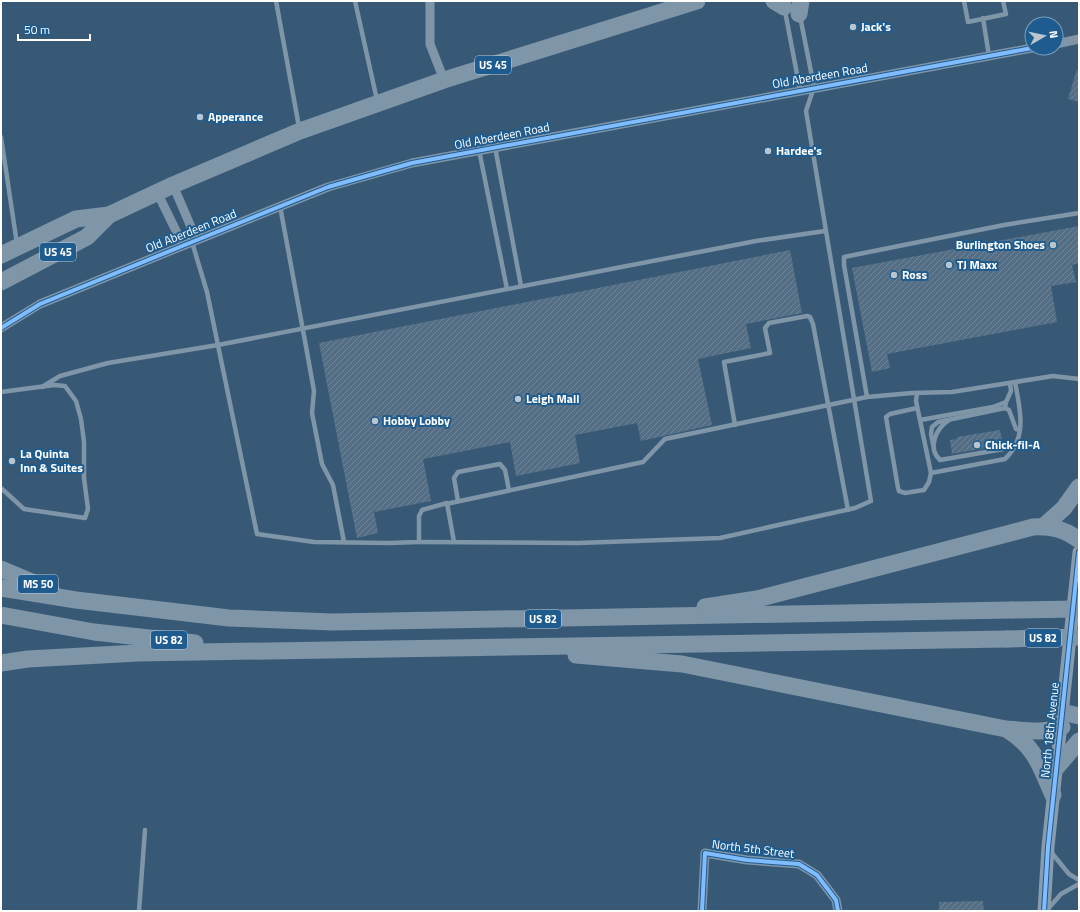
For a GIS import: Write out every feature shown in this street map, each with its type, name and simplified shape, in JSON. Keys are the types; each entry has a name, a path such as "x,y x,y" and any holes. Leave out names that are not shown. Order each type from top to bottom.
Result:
{"highway":[{"name":"US 45","path":"1,255 76,219 109,215 174,184 300,131 444,80 697,1"},
{"name":"US 45","path":"1,282 87,237 109,215"},
{"path":"1044,526 1064,508 1079,487"},
{"path":"630,618 757,599 1034,527 1051,526 1068,532 1079,540"},
{"name":"MS 50","path":"1,569 76,600"},
{"name":"US 82","path":"1,588 76,600 229,618 317,622 630,618 1079,609"},
{"name":"US 82","path":"1,615 94,632 202,644 340,650 1079,637"},
{"path":"498,647 682,664 1006,729 1038,732 1054,730 1062,720 1079,716"},
{"path":"1,663 28,659 138,653 340,650"},
{"path":"1006,729 1022,739 1031,749 1053,795"},
{"path":"1056,768 1079,741"}],"street":[{"path":"430,1 430,44 444,80"},
{"path":"1064,42 1079,39"},
{"name":"Old Aberdeen Road","path":"1,328 40,304 280,206 328,187 412,163 814,87 1024,49"},
{"path":"157,192 179,238 192,242 194,234 174,184"},
{"name":"North 18th Avenue","path":"1045,911 1048,847 1079,552"},
{"name":"North 5th Street","path":"702,911 705,853 747,860 799,864 817,875 836,900 838,911"}],"lane":[{"path":"276,1 300,131"},
{"path":"355,1 378,103"},
{"path":"964,1 968,22 1006,14 1004,1"},
{"path":"192,242 207,292 257,534 314,542 586,542 720,538 848,510 871,501 806,111 814,87 790,4"},
{"path":"790,4 800,90"},
{"path":"983,18 989,56"},
{"path":"1,137 18,248"},
{"path":"495,147 522,286"},
{"path":"479,150 507,289"},
{"path":"280,206 304,328 314,391 312,413 321,458 333,485 344,542"},
{"path":"867,397 844,265 844,257 990,228 1079,213"},
{"path":"42,387 60,376 108,363 218,345 756,241 826,231"},
{"path":"735,425 724,362 770,352 765,328 769,323 807,316 810,317 813,324 848,510"},
{"path":"419,542 419,516 422,510 643,462 665,439 867,397 952,392 1052,376 1079,379"},
{"path":"931,473 1005,459 1015,447 1019,439 1022,416 1015,382"},
{"path":"1005,408 1011,391 1010,383"},
{"path":"1,392 65,386 76,401 84,442 84,478 88,508 85,518 24,509 1,488"},
{"path":"917,393 917,408 931,473 929,482 924,490 905,493 900,492 898,488 886,417 890,414 917,408"},
{"path":"920,420 993,407 1006,402"},
{"path":"1015,447 940,460 935,444 937,431 942,424 948,420 1005,408 1009,410 1016,429 1020,430"},
{"path":"458,501 454,478 458,472 466,469 500,464 505,470 509,490"},
{"path":"446,504 454,542"},
{"path":"139,911 145,830"},
{"path":"1048,847 1069,874 1079,880"},
{"path":"1045,911 1062,894 1079,884"}],"building":[{"path":"1077,69 1079,70 1079,102 1068,99"},
{"path":"1079,226 1079,263 1072,265 1076,282 1051,286 1057,322 887,354 890,368 872,372 852,268"},
{"name":"Leigh Mall","path":"790,250 802,313 746,324 751,348 698,359 712,425 641,441 637,423 575,435 580,463 516,476 510,442 423,459 431,501 374,512 378,533 357,538 319,343"},
{"name":"Chick-fil-A","path":"1000,430 1003,445 952,454 950,440 957,439 957,437"},
{"path":"983,901 984,911 939,911 939,902"}],"cycle path":[{"path":"1,328 40,304 328,187 412,163 1024,49"},
{"path":"1044,911 1048,847 1079,552"},
{"path":"702,911 705,853 747,860 799,864 817,875 836,900 838,911"}],"place":[{"name":"Jack's","path":"853,27"},
{"name":"Apperance","path":"200,117"},
{"name":"Hardee's","path":"768,151"},
{"name":"Burlington Shoes","path":"1053,245"},
{"name":"TJ Maxx","path":"949,265"},
{"name":"Ross","path":"894,275"},
{"name":"Leigh Mall","path":"518,399"},
{"name":"Hobby Lobby","path":"375,421"},
{"name":"Chick-fil-A","path":"977,445"},
{"name":"La Quinta Inn & Suites","path":"12,461"}]}
